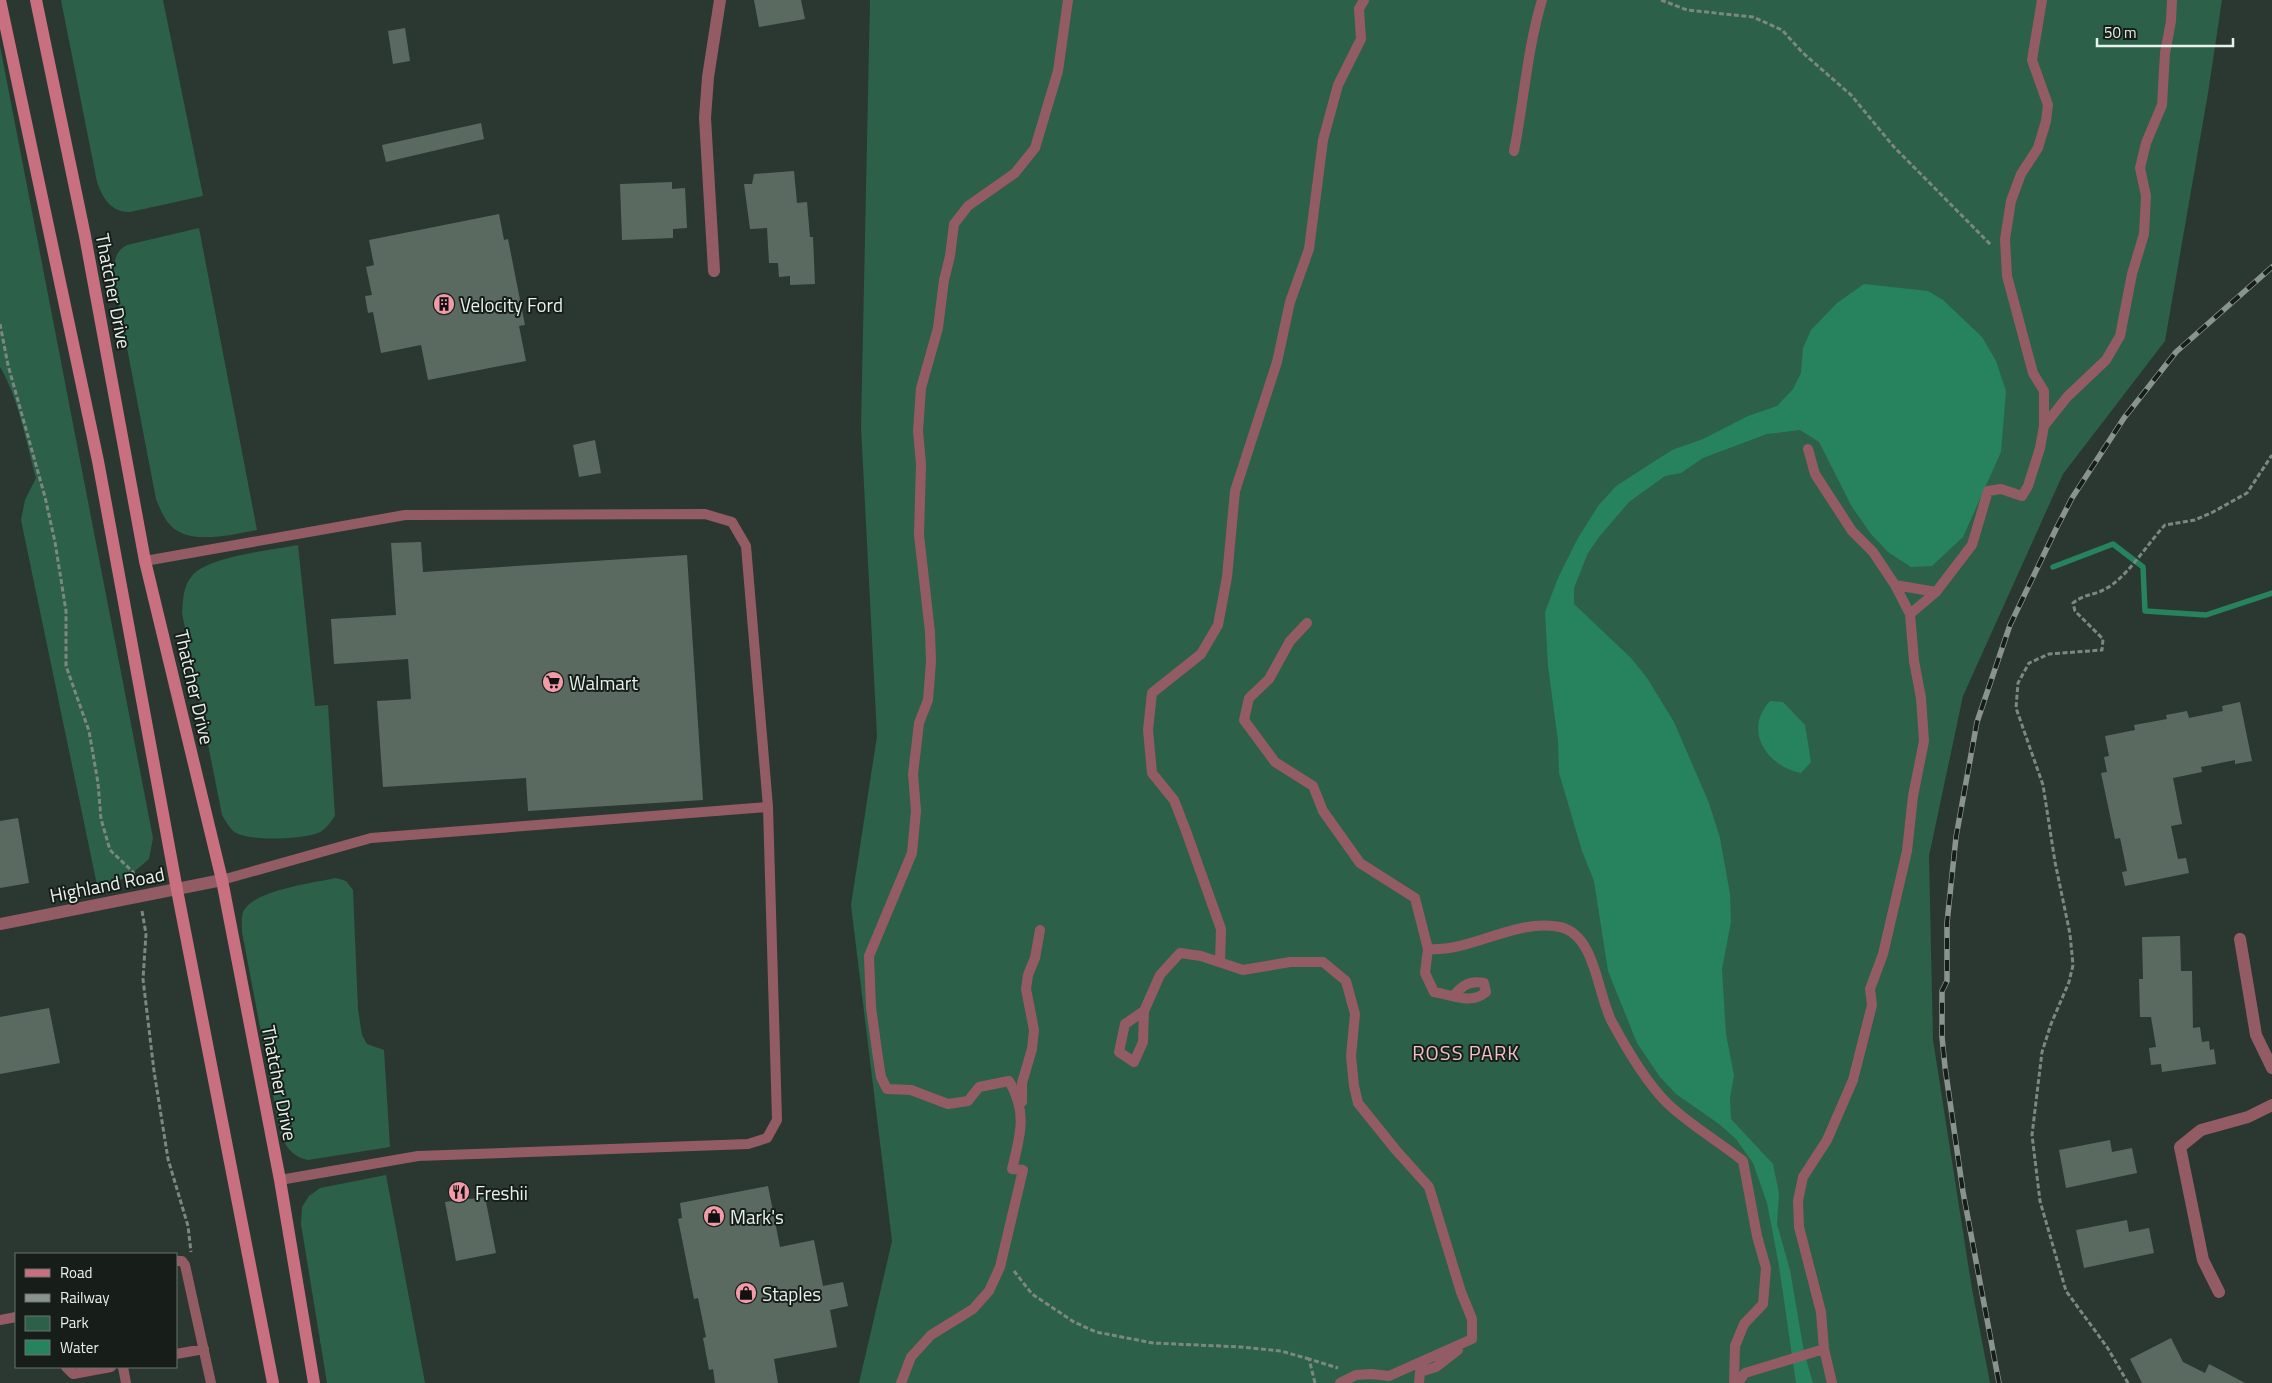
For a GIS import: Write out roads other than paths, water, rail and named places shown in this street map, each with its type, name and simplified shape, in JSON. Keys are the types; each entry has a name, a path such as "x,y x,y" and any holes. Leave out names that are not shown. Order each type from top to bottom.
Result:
{"main road":[{"path":"0,0 98,461 177,890 273,1383"},
{"name":"Thatcher Drive","path":"36,0 87,245 145,561 222,880 280,1180 314,1383"}],"street":[{"path":"714,271 705,118 708,77 720,0"},
{"name":"Highland Road","path":"0,924 139,898 222,880"},
{"path":"2240,939 2256,1035 2272,1068"},
{"path":"2219,1292 2203,1260 2180,1148 2201,1130 2248,1117 2272,1104"}],"lane":[{"path":"1022,1112 1016,1093 1009,1081 979,1087 968,1101 948,1104 911,1090 887,1090 881,1078 873,1024 869,956 912,853 916,811 913,774 919,723 928,700 931,662 930,632 919,535 921,464 918,431 921,388 938,328 954,224 968,206 1015,173 1034,148 1058,71 1068,0"},
{"path":"1220,962 1222,929 1174,800 1152,773 1148,730 1152,693 1200,654 1218,625 1228,577 1235,491 1277,362 1290,302 1309,249 1323,140 1338,85 1360,39 1359,8 1364,0"},
{"path":"1514,151 1533,28 1542,0"},
{"path":"1910,614 1936,592 1972,545 1988,491 2001,489 2022,496 2036,467 2044,426 2044,391 2033,373 2007,276 2005,238 2012,201 2021,174 2038,148 2048,105 2032,60 2042,0"},
{"path":"2044,426 2067,397 2106,360 2120,336 2132,274 2144,234 2146,196 2140,168 2146,143 2162,105 2165,52 2172,21 2172,0"},
{"path":"1808,449 1815,474 1852,531 1873,552 1895,585 1910,614 1914,661 1922,698 1924,741 1913,796 1906,851 1883,954 1870,989 1872,1005 1853,1080 1827,1140 1803,1178 1798,1202 1799,1227 1821,1312 1824,1349 1832,1383"},
{"path":"145,561 405,515 705,514 732,522 746,546 768,807 777,1120 767,1138 748,1144 418,1156 280,1180"},
{"path":"1895,585 1936,592"},
{"path":"1307,623 1290,641 1269,679 1249,698 1244,720 1275,762 1314,786 1323,812 1360,863 1415,898 1428,949 1425,974 1434,992 1454,995"},
{"path":"222,880 371,838 768,807"},
{"path":"1428,949 1444,950 1528,926 1560,927 1576,933 1588,950 1611,1021 1648,1078 1667,1103 1742,1161 1757,1236 1766,1268 1763,1304 1744,1324 1735,1346 1734,1383"},
{"path":"901,1383 911,1357 931,1335 973,1309 989,1291 1003,1256 1023,1170 1012,1170 1022,1112 1022,1083 1032,1049 1034,1030 1026,989 1028,976 1036,958 1040,930"},
{"path":"1144,1011 1160,974 1180,953 1201,956 1243,970 1290,962 1323,962 1346,981 1356,1014 1351,1056 1358,1103 1429,1187 1461,1292 1472,1319 1472,1339"},
{"path":"178,1261 182,1261 185,1265 211,1383"},
{"path":"0,1320 15,1317"},
{"path":"1340,1383 1360,1375 1391,1380 1472,1339"},
{"path":"1418,1383 1420,1372 1436,1367 1472,1339"},
{"path":"178,1354 204,1349"},
{"path":"1738,1383 1745,1373 1824,1349"},
{"path":"67,1368 73,1374 106,1368"},
{"path":"123,1368 126,1383"}],"water":[{"path":"1864,284 1928,291 1943,300 1982,337 1996,361 2006,391 2001,452 1963,537 1932,566 1911,567 1888,552 1871,534 1852,507 1819,442 1800,430 1767,434 1703,458 1681,473 1665,476 1629,502 1588,553 1574,588 1574,604 1631,658 1647,678 1674,722 1709,803 1720,838 1730,894 1731,922 1722,969 1726,1034 1734,1075 1730,1098 1731,1119 1773,1164 1779,1193 1777,1224 1790,1270 1804,1352 1813,1383 1796,1383 1779,1266 1767,1203 1753,1163 1736,1139 1719,1124 1676,1094 1660,1077 1637,1043 1608,971 1594,881 1582,851 1559,773 1558,741 1548,666 1545,612 1558,578 1578,538 1598,506 1616,486 1672,450 1703,439 1748,416 1777,406 1793,389 1801,373 1803,348 1811,330 1837,303"},
{"path":"1770,701 1783,702 1805,725 1811,762 1801,773 1778,763 1762,745 1759,735 1759,724 1762,712"}],"waterway":[{"path":"2053,567 2113,544 2143,567 2145,611 2206,615 2272,593"}],"railway":[{"path":"1999,1383 1963,1192 1942,1037 1942,991 1947,981 1947,923 1956,837 1977,722 2010,625 2072,498 2124,418 2176,352 2272,267"}],"place":[{"name":"Velocity Ford","path":"444,304"},
{"name":"Walmart","path":"553,682"},
{"name":"Freshii","path":"459,1192"},
{"name":"Mark's","path":"714,1216"},
{"name":"Staples","path":"746,1293"}],"district":[{"name":"ROSS PARK","path":"1466,1052"}]}
